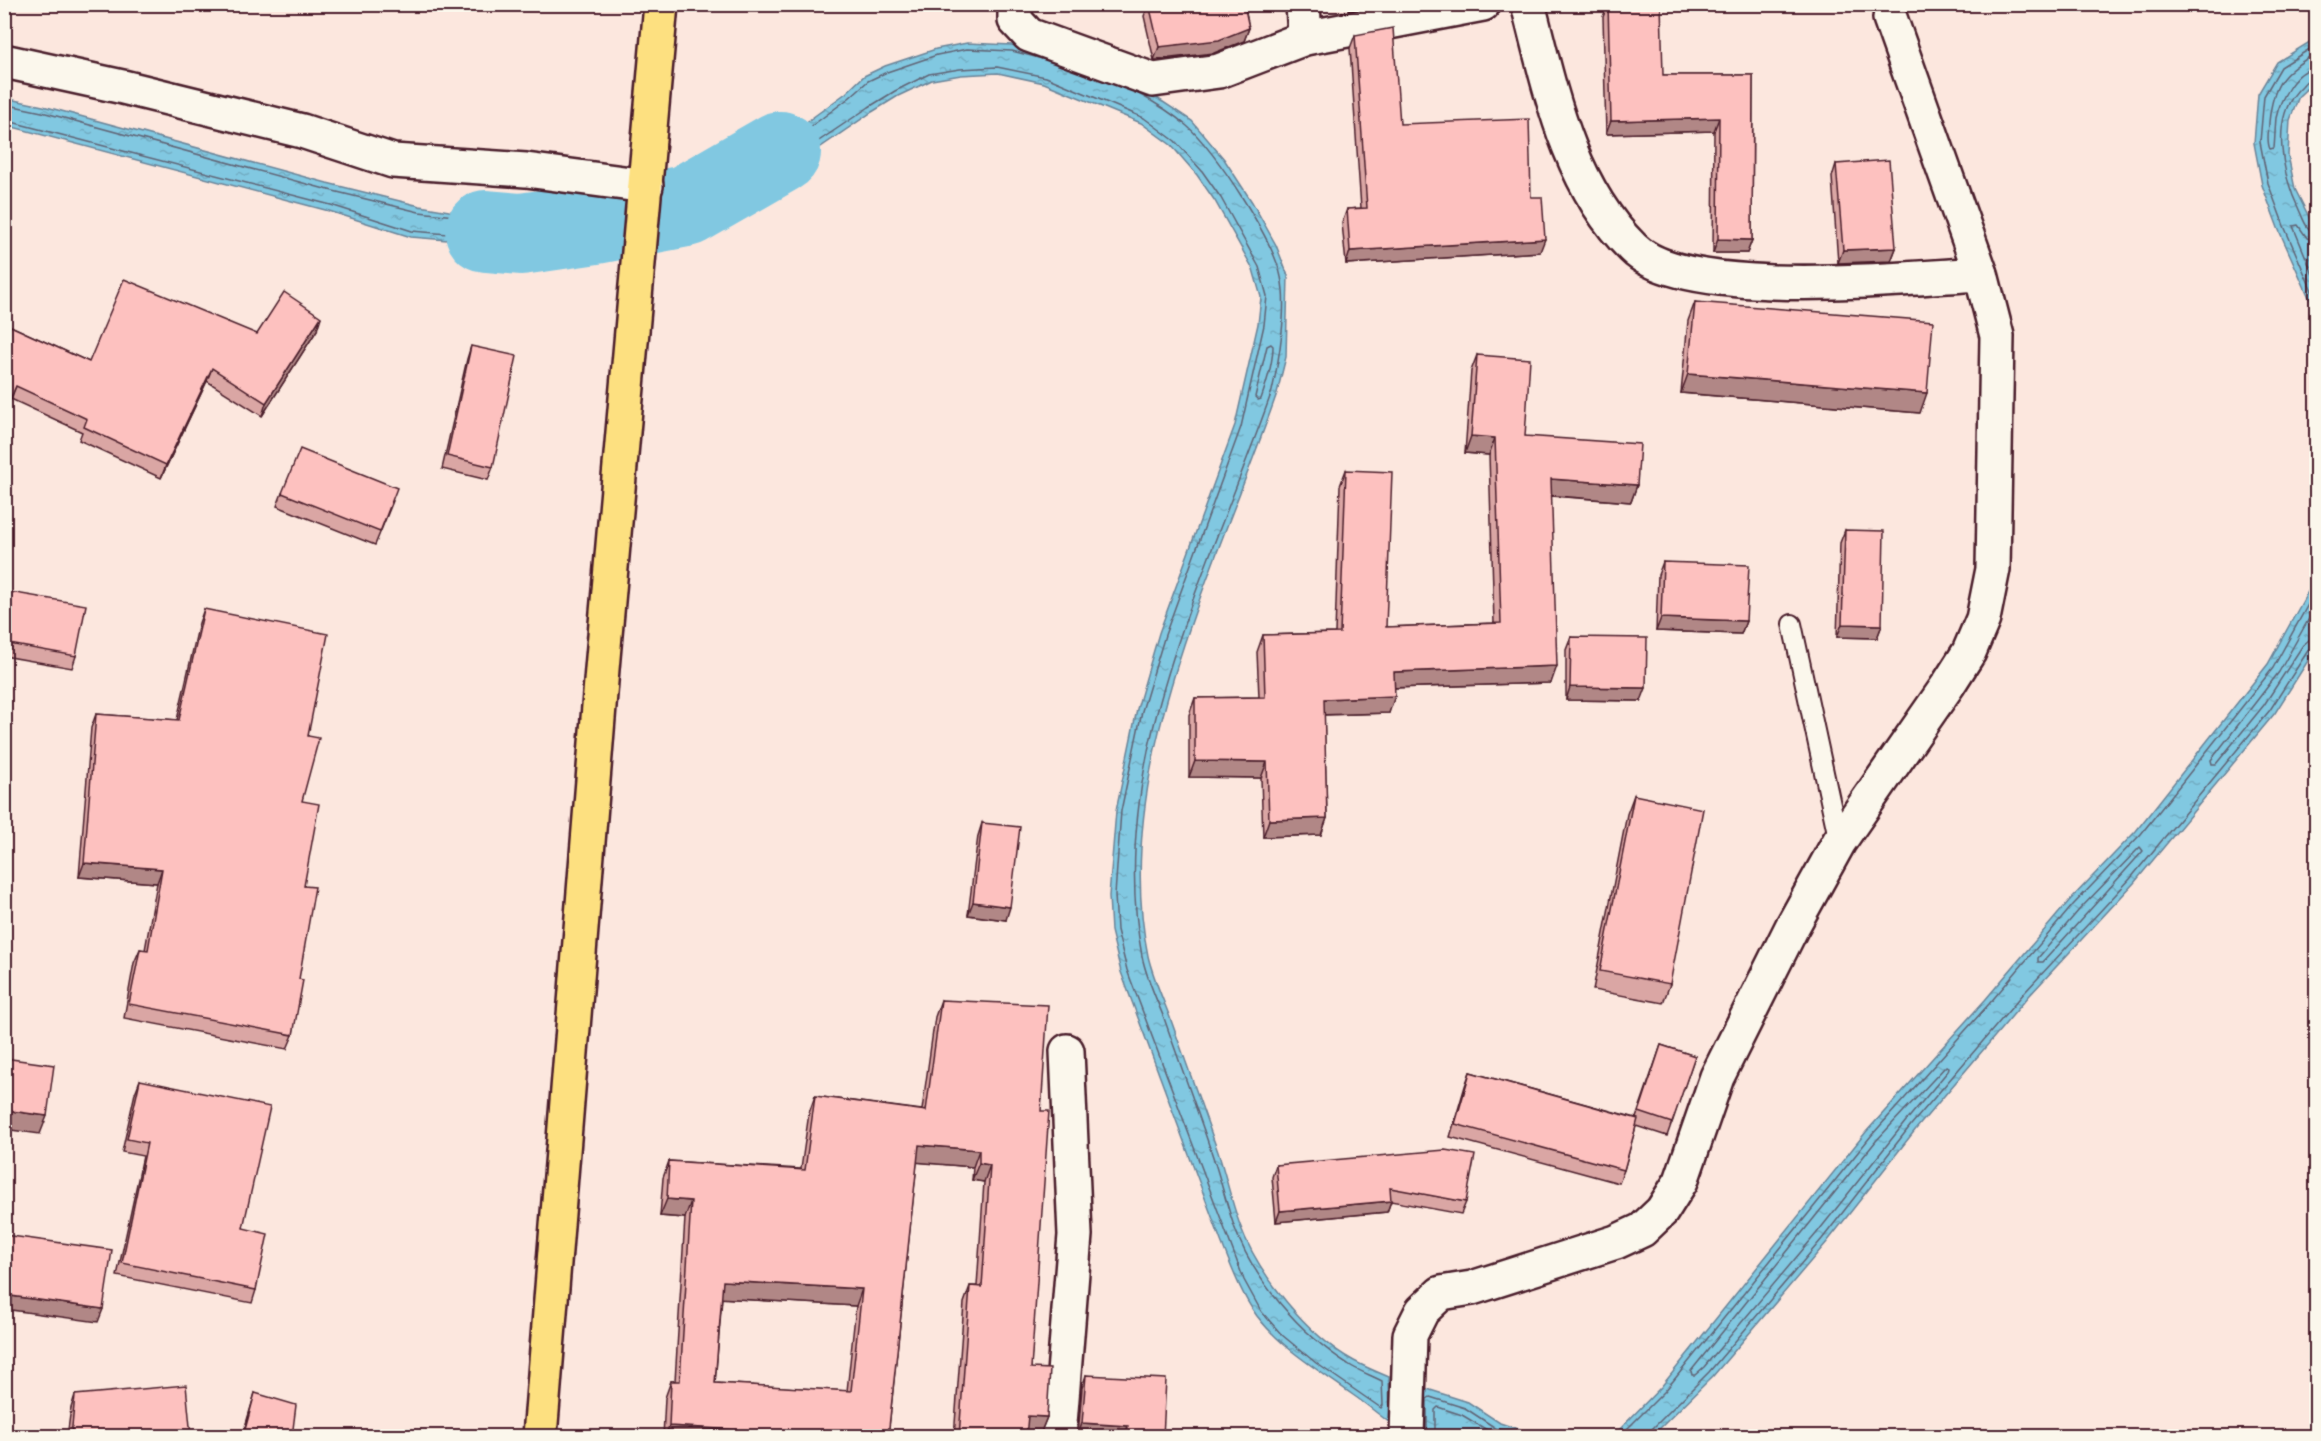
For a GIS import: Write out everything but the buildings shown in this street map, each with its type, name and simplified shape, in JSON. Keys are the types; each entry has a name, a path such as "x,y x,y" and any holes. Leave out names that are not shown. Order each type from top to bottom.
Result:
{"main road":[{"path":"540,1437 601,681 661,4"}],"street":[{"path":"1016,4 1015,20 1029,35 1153,80 1219,71 1305,38 1483,4"},
{"path":"1303,4 1305,38"},
{"path":"1528,4 1559,122 1590,190 1634,250 1665,268 1699,276 1728,279 1821,283 1981,274"},
{"path":"1407,1437 1410,1335 1422,1311 1442,1293 1472,1288 1616,1242 1641,1230 1662,1211 1681,1181 1717,1077 1787,938 1839,842 1969,652 1983,618 1993,568 1997,336 1981,274 1886,11"},
{"path":"4,61 123,87 302,131 393,161 526,170 646,186"},
{"path":"1059,1437 1075,1235 1067,1052"}],"lane":[{"path":"1792,624 1839,842"}],"water":[{"path":"2316,38 2316,80 2299,96 2290,120 2288,155 2295,189 2316,231 2316,313 2278,228 2262,185 2254,143 2258,94 2277,62"},
{"path":"967,43 1012,45 1057,56 1151,94 1192,121 1224,159 1252,202 1276,245 1288,276 1286,357 1277,393 1200,598 1176,669 1157,742 1144,814 1140,886 1150,964 1218,1152 1248,1244 1272,1283 1302,1320 1337,1350 1354,1361 1389,1377 1390,1423 1278,1339 1257,1316 1246,1299 1221,1241 1121,972 1111,931 1109,896 1116,811 1137,709 1159,633 1235,425 1258,324 1261,297 1253,269 1215,201 1197,175 1171,145 1141,123 1044,83 998,73 961,75 932,80 898,96 872,112 739,203 679,223 683,191 700,181 732,171 775,145 846,93 864,76 885,66 936,49"},
{"path":"4,98 43,106 420,206 449,211 504,213 526,218 601,212 597,242 558,249 411,237 329,211 5,125"},
{"path":"2316,577 2316,648 2275,713 2134,883 2029,996 1916,1129 1827,1242 1713,1376 1652,1436 1592,1436 1618,1431 1661,1387 1866,1132 1985,1000 2069,901 2136,831 2268,664"},
{"path":"1421,1387 1468,1402 1500,1423 1530,1433 1554,1436 1421,1436"}],"waterway":[{"path":"486,231 521,234 686,206 780,152"}]}
